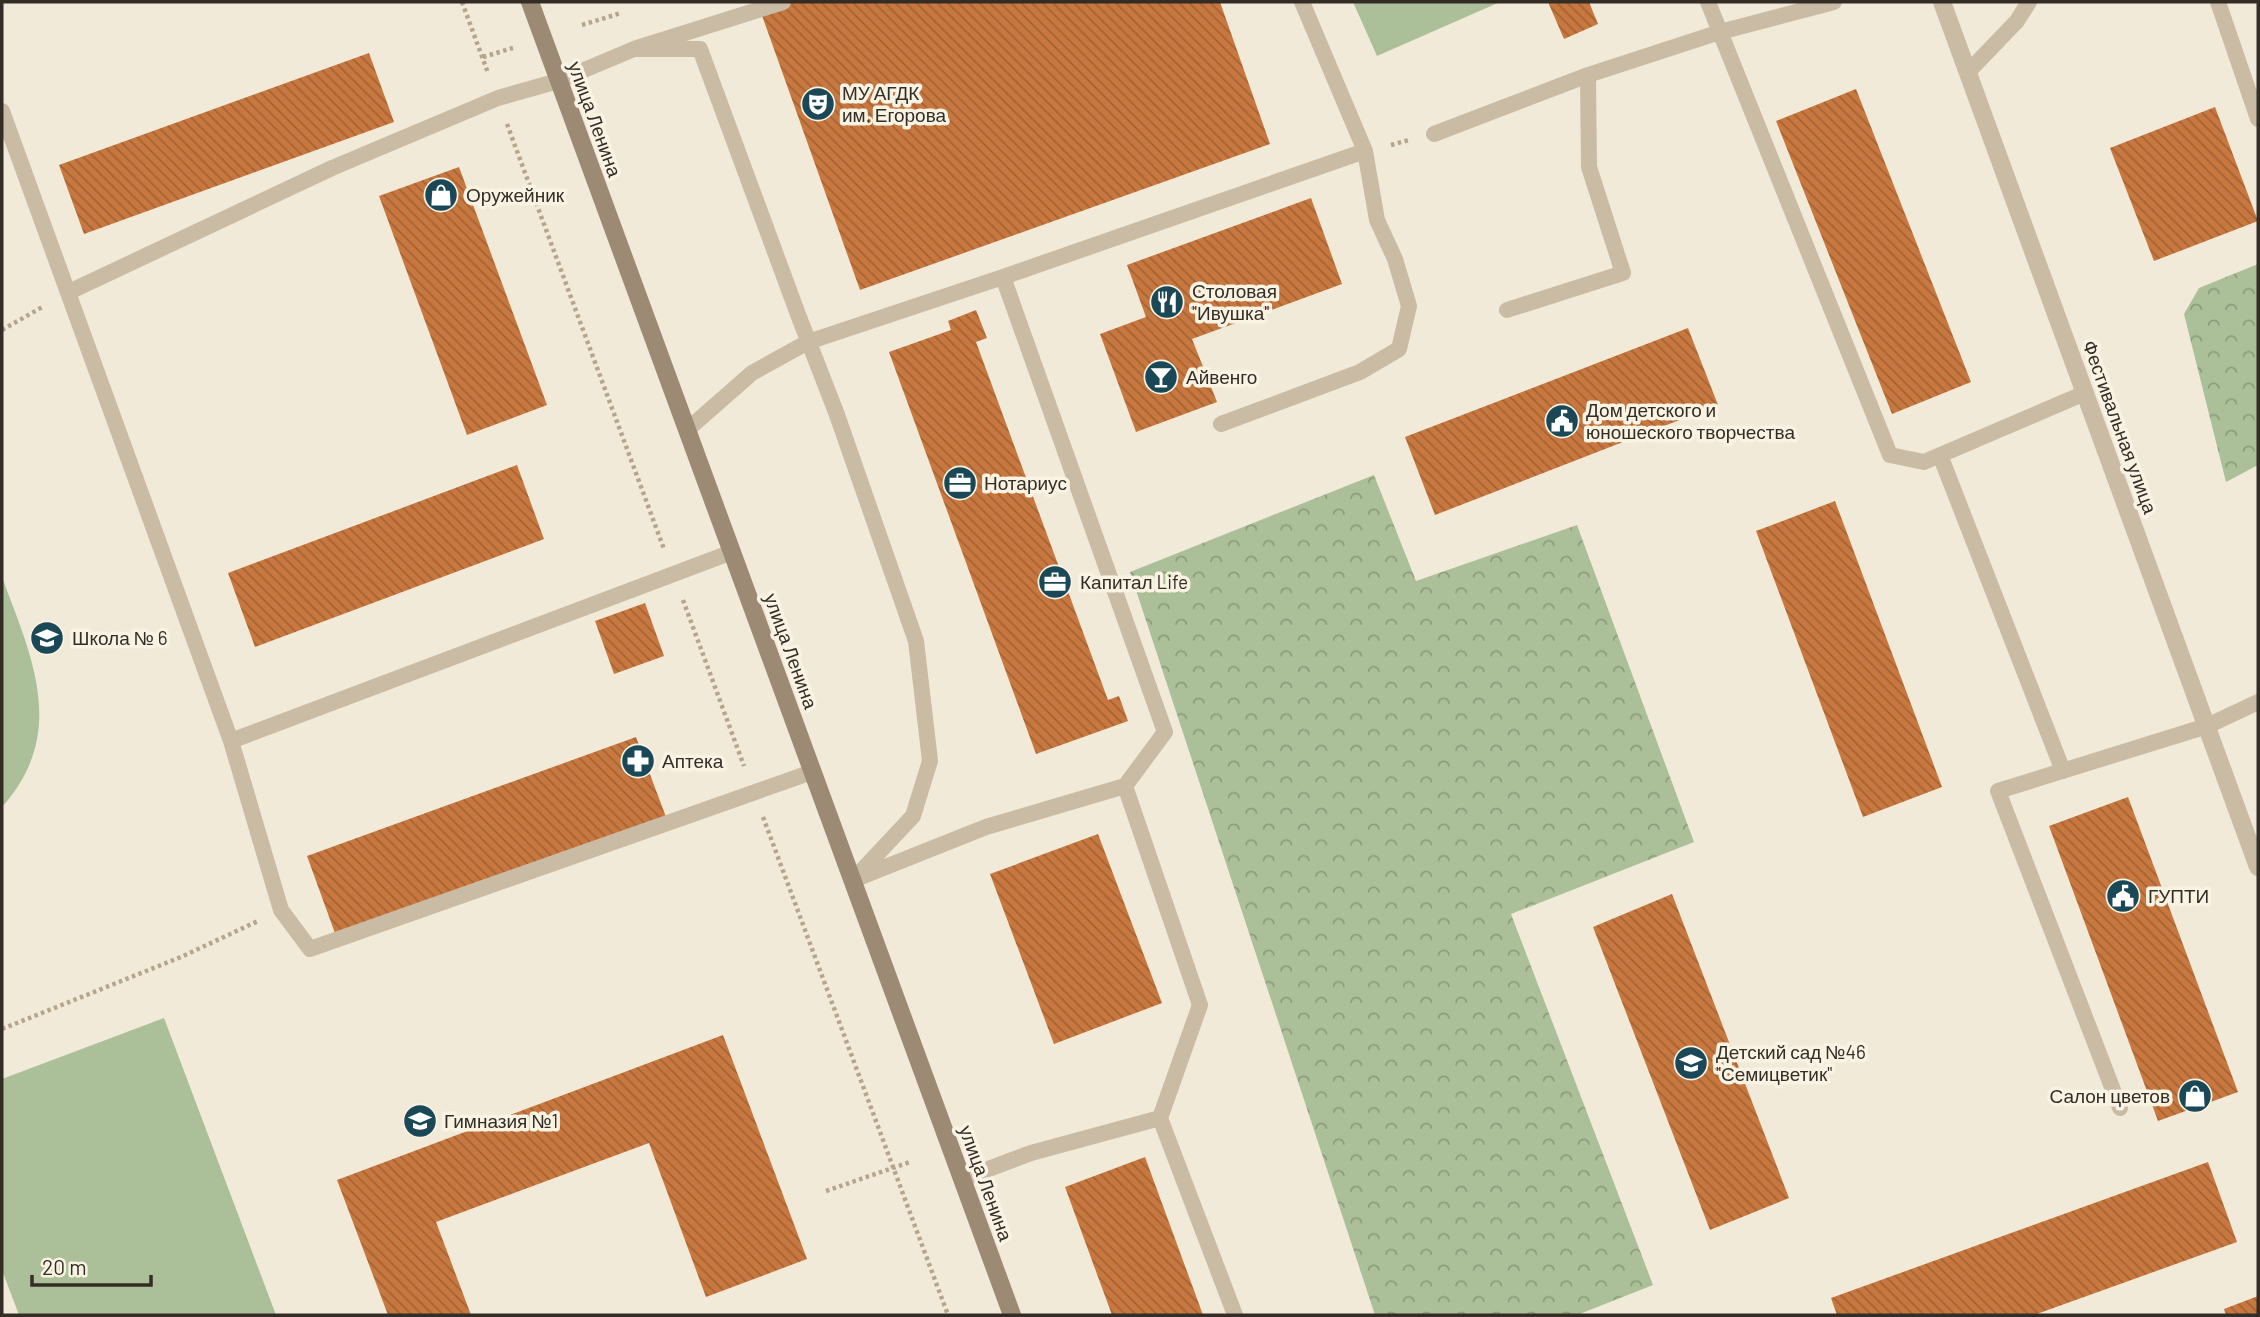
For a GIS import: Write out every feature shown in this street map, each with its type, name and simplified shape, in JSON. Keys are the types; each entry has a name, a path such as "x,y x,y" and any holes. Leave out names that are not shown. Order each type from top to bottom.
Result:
{"street":[{"name":"улица Ленина","path":"530,2 1012,1315"},
{"name":"Фестивальная улица","path":"1942,2 2258,867"}],"lane":[{"path":"69,292 332,168 498,98 558,81 634,49 783,2"},
{"path":"1221,424 1360,372 1399,349 1409,306 1395,259 1377,220 1365,151 1302,2"},
{"path":"1708,2 1891,455 1924,462 2085,393"},
{"path":"1434,134 1588,75 1720,32 1834,2"},
{"path":"1968,72 2018,21 2029,2"},
{"path":"2218,2 2258,119"},
{"path":"634,49 700,49 836,412 916,641 930,761 913,816 853,880"},
{"path":"1507,310 1623,273 1589,167 1588,75"},
{"path":"2,111 231,741 281,910 310,949 812,772"},
{"path":"687,430 751,373 808,342 1365,151"},
{"path":"853,880 986,827 1125,786 1165,732 1003,277"},
{"path":"1940,455 2063,771"},
{"path":"231,741 732,552"},
{"path":"2120,1108 1998,791 2207,726 2258,702"},
{"path":"1125,786 1200,1005 1160,1118 1235,1315"},
{"path":"962,1179 1031,1153 1160,1118"}],"path":[{"path":"462,2 948,1315"},
{"path":"582,25 621,13"},
{"path":"482,57 513,48"},
{"path":"1365,151 1434,134"},
{"path":"2,330 69,292"},
{"path":"2,1029 181,957 281,910"},
{"path":"826,1191 910,1162"}],"green space":[{"path":"1353,2 1500,2 1377,56"},
{"path":"2258,264 2258,465 2226,482 2184,314 2199,288"},
{"path":"1374,475 1416,581 1577,525 1694,842 1511,914 1653,1285 1577,1315 1375,1315 1130,572"},
{"path":"2,577 32,665 38,694 39,722 34,751 22,779 2,807"},
{"path":"164,1018 276,1315 19,1315 2,1270 2,1079"}],"building":[{"path":"784,2 1220,2 1270,144 860,290 760,10"},
{"path":"1548,2 1589,2 1598,24 1564,39"},
{"path":"369,53 394,122 84,234 59,165"},
{"path":"1856,89 1971,382 1892,414 1776,121"},
{"path":"2215,107 2258,221 2154,261 2110,148"},
{"path":"459,167 547,405 467,435 379,196"},
{"path":"1311,198 1342,284 1192,339 1217,402 1136,432 1100,334 1146,317 1127,265"},
{"path":"976,310 987,338 976,342 1108,700 1119,696 1128,721 1036,754 889,352 951,330 948,321"},
{"name":"Дом детского и юношеского творчества","path":"1688,328 1718,405 1435,515 1405,437"},
{"path":"517,465 544,539 255,647 228,573"},
{"path":"1835,501 1942,787 1863,817 1756,531"},
{"path":"645,603 664,656 614,674 595,621"},
{"path":"636,737 666,817 336,936 307,856"},
{"path":"2128,797 2238,1092 2158,1121 2049,826"},
{"path":"1098,834 1162,1003 1054,1044 990,874"},
{"name":"Детский сад №46 \"Семицветик\"","path":"1672,894 1789,1198 1710,1230 1593,927"},
{"path":"723,1035 807,1259 706,1297 649,1143 436,1222 471,1315 388,1315 337,1180"},
{"path":"1145,1157 1203,1315 1112,1315 1065,1187"},
{"path":"2208,1162 2237,1242 2034,1315 1837,1315 1831,1298"},
{"path":"2258,1296 2258,1315 2226,1315 2224,1309"}],"place":[{"name":"МУ АГДК им. Егорова","path":"818,104"},
{"name":"Оружейник","path":"441,195"},
{"name":"Столовая \"Ивушка\"","path":"1167,302"},
{"name":"Айвенго","path":"1161,377"},
{"name":"Дом детского и юношеского творчества","path":"1562,421"},
{"name":"Нотариус","path":"960,483"},
{"name":"Капитал Life","path":"1055,582"},
{"name":"Школа № 6","path":"47,638"},
{"name":"Аптека","path":"638,761"},
{"name":"ГУПТИ","path":"2123,896"},
{"name":"Детский сад №46 \"Семицветик\"","path":"1691,1063"},
{"name":"Салон цветов","path":"2195,1096"},
{"name":"Гимназия №1","path":"420,1121"}]}
